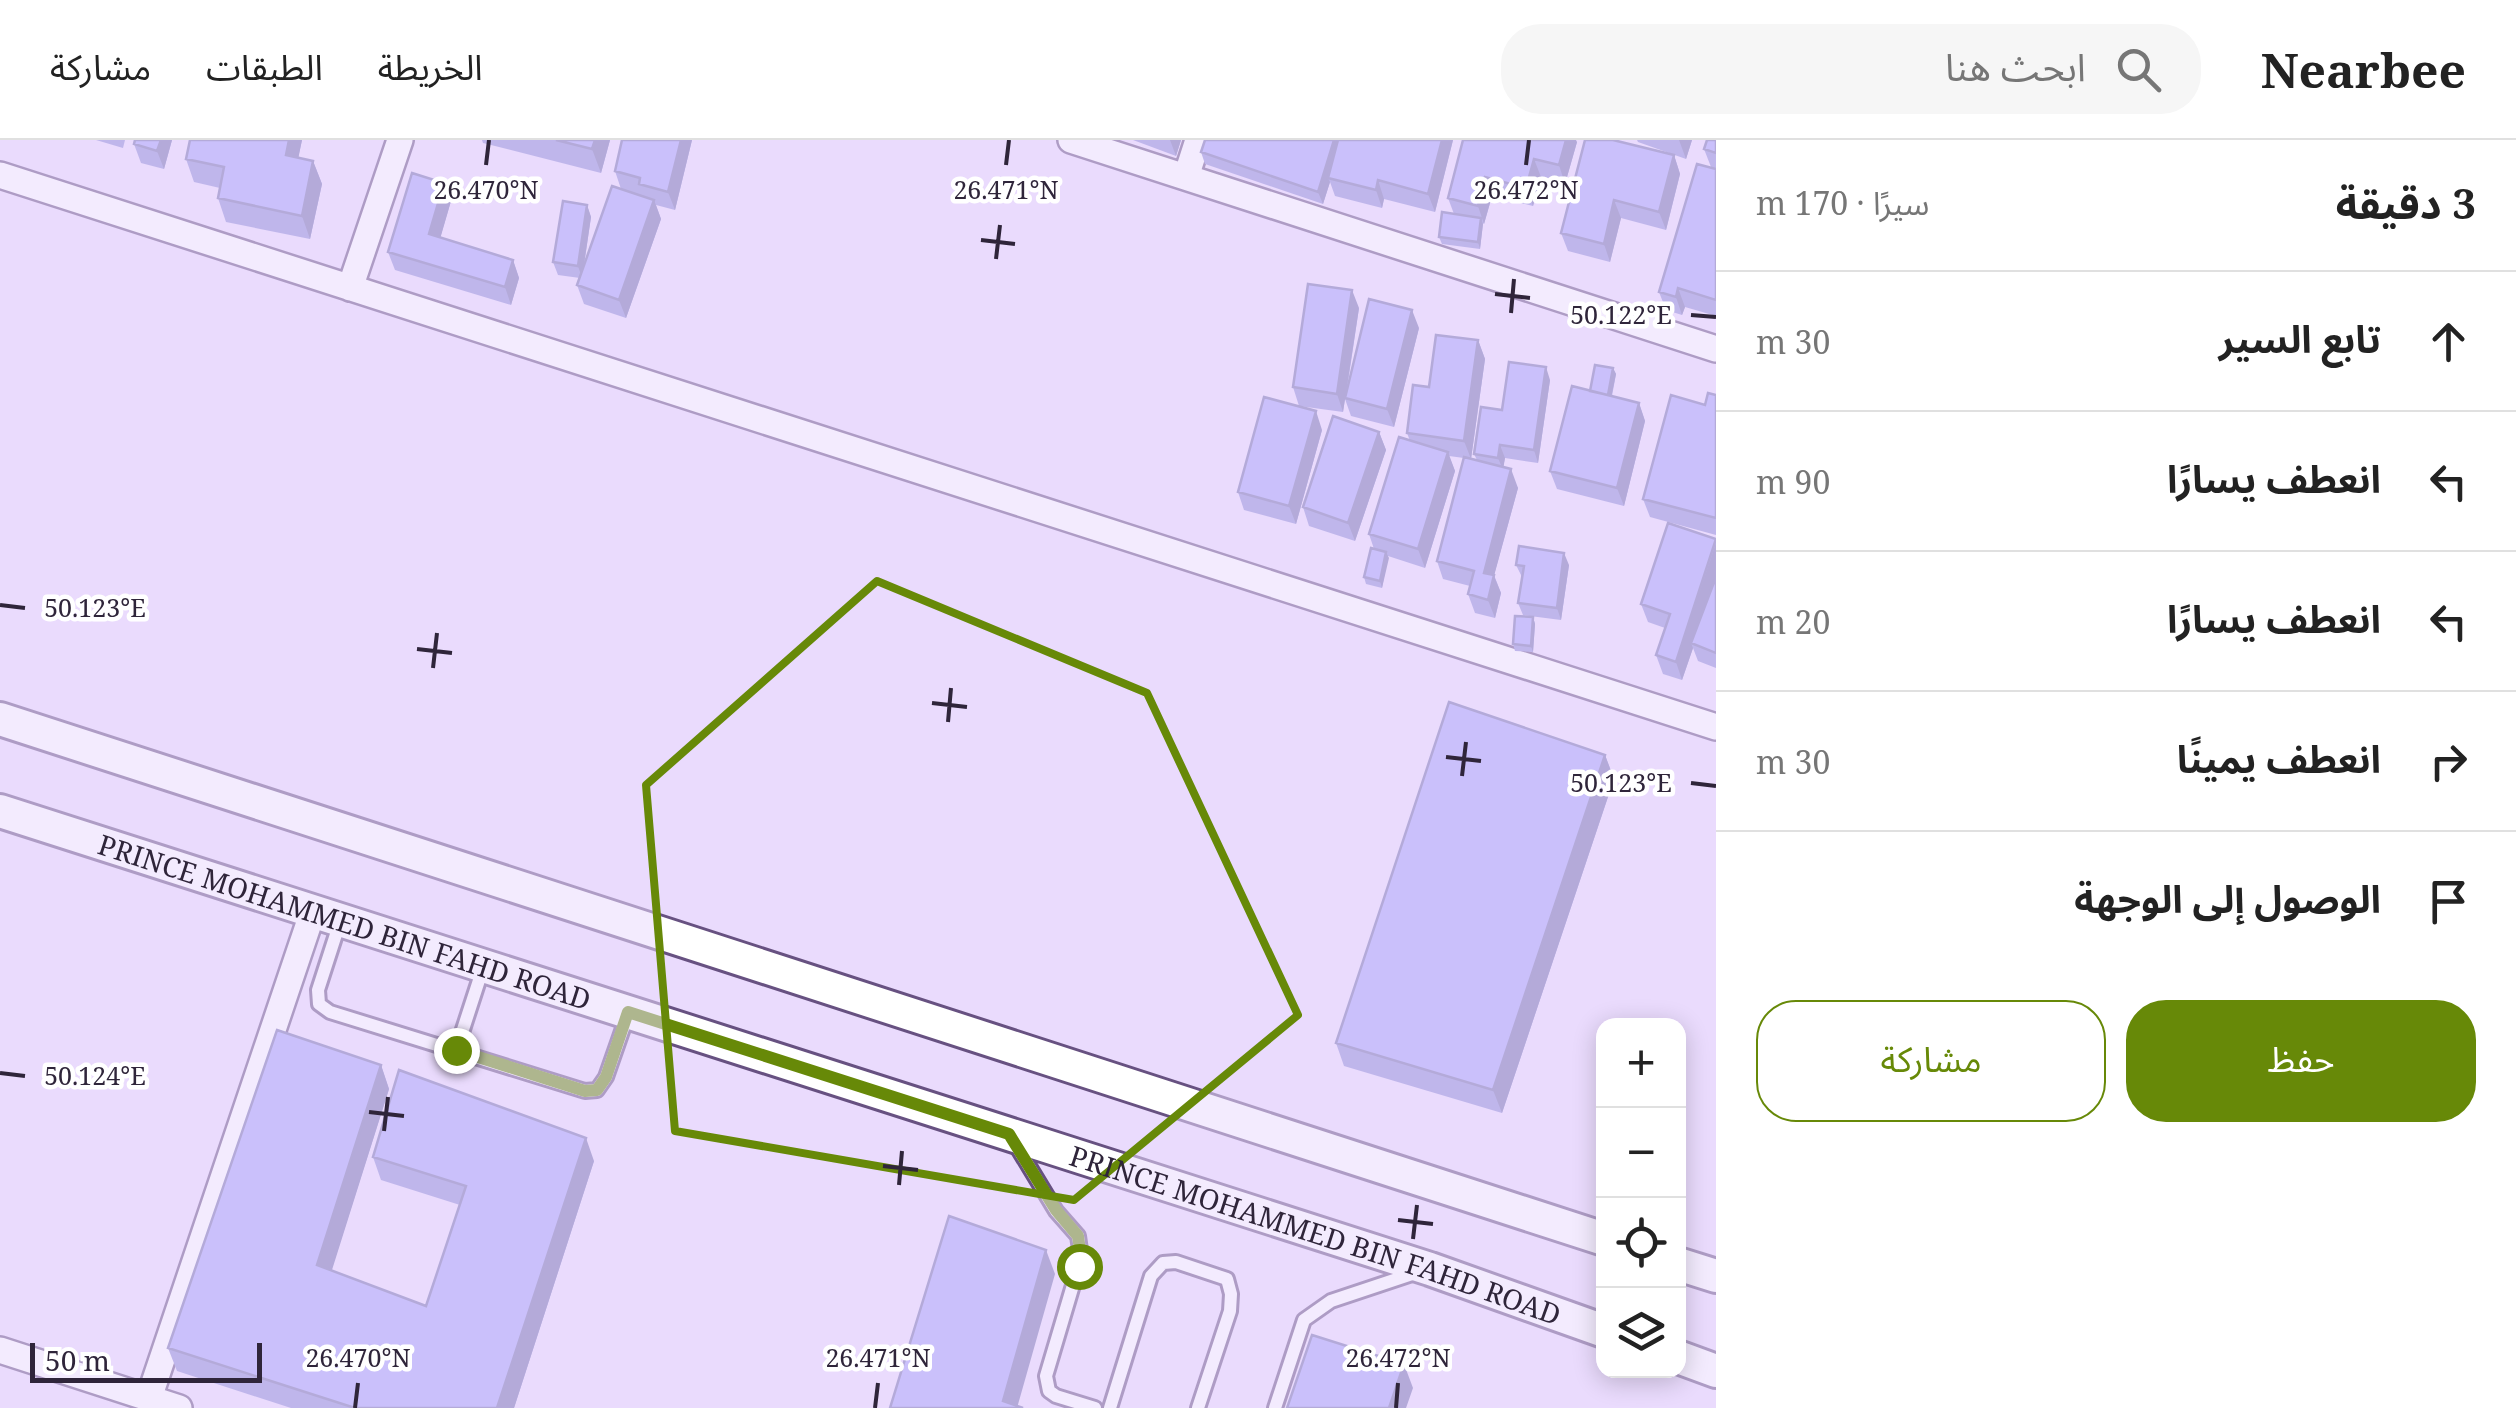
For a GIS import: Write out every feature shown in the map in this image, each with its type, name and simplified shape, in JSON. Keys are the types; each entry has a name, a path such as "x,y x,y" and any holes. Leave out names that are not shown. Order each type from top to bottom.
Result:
{"street":[{"path":"350,288 400,140"},
{"path":"1070,140 1716,349"},
{"path":"1186,178 1198,140"},
{"path":"0,176 1716,727"},
{"path":"0,720 1596,1236"},
{"name":"PRINCE MOHAMMED BIN FAHD ROAD","path":"0,811 1430,1268 1596,1328"},
{"path":"149,1398 327,916"},
{"path":"1686,1267 1716,1276"},
{"path":"0,1352 178,1408"}],"lane":[{"path":"327,916 318,990 319,1004 330,1012 585,1091 597,1090 606,1077 628,1012"},
{"path":"456,1050 484,966"},
{"path":"1009,1134 1056,1210 1078,1236 1079,1266 1046,1376 1049,1392 1095,1408"},
{"path":"1110,1408 1151,1276 1163,1262 1176,1262 1227,1279 1231,1294 1230,1311 1198,1408"},
{"path":"1275,1408 1304,1320 1332,1301 1430,1268"}],"highlighted area":[{"path":"877,581 1147,693 1298,1015 1074,1200 675,1131 646,785"}],"building":[{"path":"135,140 161,140 157,151 134,144"},
{"path":"190,140 289,140 286,155 313,161 302,216 218,198 224,167 186,159"},
{"path":"556,140 595,140 592,149"},
{"path":"622,140 681,140 668,192 639,184 640,178 615,171"},
{"path":"1205,140 1334,140 1318,192 1201,152"},
{"path":"1338,140 1442,140 1428,194 1378,180 1376,190 1328,178"},
{"path":"1463,140 1566,140 1559,165 1534,159 1526,188 1485,177 1478,206 1448,198"},
{"path":"1585,140 1613,140 1674,155 1659,212 1614,200 1604,244 1561,233"},
{"path":"1707,140 1716,140 1716,153 1704,149"},
{"path":"1697,164 1716,169 1716,300 1678,288 1676,297 1659,292"},
{"path":"412,173 444,183 429,234 513,260 505,287 388,252"},
{"path":"612,186 654,200 619,300 577,285"},
{"path":"563,201 587,205 578,266 553,262"},
{"path":"1442,212 1481,218 1478,242 1439,237"},
{"path":"1308,284 1352,290 1337,394 1293,387"},
{"path":"1369,299 1412,310 1387,409 1345,398"},
{"path":"1436,335 1478,340 1464,441 1407,433 1413,385 1429,387"},
{"path":"1509,362 1546,367 1534,450 1500,445 1498,458 1474,454 1481,407 1502,410"},
{"path":"1595,365 1613,368 1608,395 1590,391"},
{"path":"1572,386 1639,403 1617,488 1550,471"},
{"path":"1708,393 1716,395 1716,518 1643,499 1671,395 1705,405"},
{"path":"1264,397 1316,411 1289,506 1238,492"},
{"path":"1333,416 1379,432 1348,523 1303,507"},
{"path":"1399,437 1448,452 1418,549 1369,534"},
{"path":"1464,457 1511,469 1484,573 1494,575 1488,600 1468,594 1474,571 1437,561"},
{"path":"1668,523 1716,539 1676,662 1656,655 1670,614 1641,604"},
{"path":"1519,546 1564,553 1557,608 1518,603 1524,566 1516,565"},
{"path":"1371,548 1386,552 1380,581 1364,577"},
{"path":"1716,577 1716,653 1691,643"},
{"path":"1515,616 1533,617 1531,646 1513,644"},
{"path":"1449,702 1605,755 1493,1090 1336,1043"},
{"path":"277,1030 381,1065 317,1265 426,1306 466,1186 373,1157 399,1070 586,1138 497,1408 355,1408 168,1348"},
{"path":"949,1216 1046,1250 1003,1401 1023,1408 890,1408"},
{"path":"1312,1335 1404,1364 1389,1408 1287,1408"}],"route":[{"path":"456,1050 585,1091 597,1090 606,1077 628,1012 1009,1134 1056,1210 1078,1236 1079,1266"}]}
